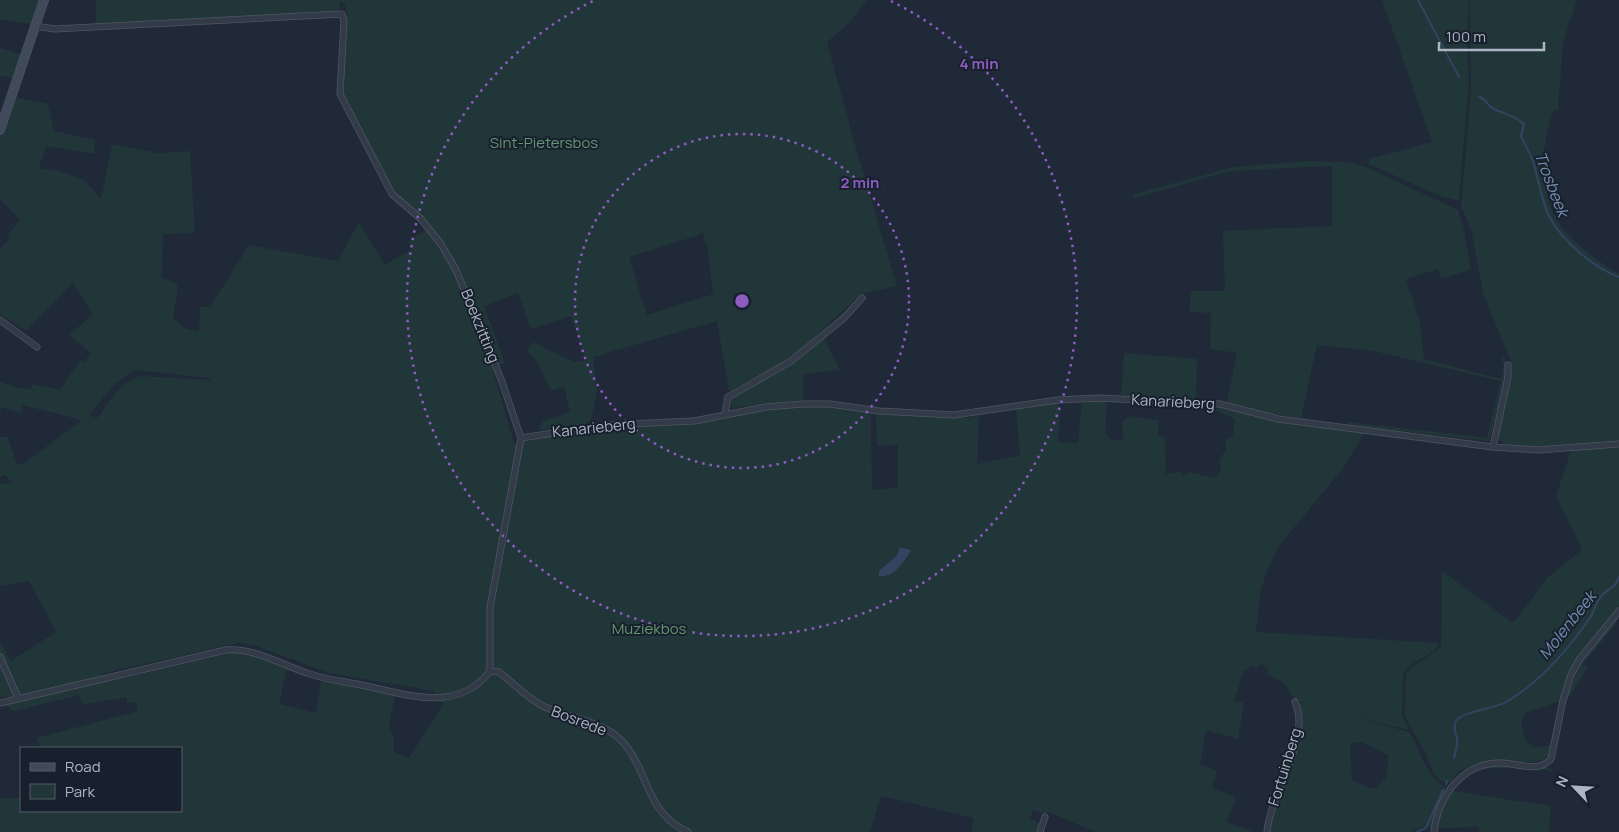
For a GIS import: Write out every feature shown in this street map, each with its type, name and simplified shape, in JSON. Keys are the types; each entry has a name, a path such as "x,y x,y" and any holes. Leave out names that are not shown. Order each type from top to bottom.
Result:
{"main road":[{"path":"0,130 44,0"}],"street":[{"name":"Boekzitting","path":"35,26 55,29 342,14 344,21 340,94 392,194 421,219 441,244 456,270 498,370 522,438"},
{"path":"725,414 728,397 790,361 844,318 862,298"},
{"path":"0,320 37,347"},
{"path":"1494,447 1497,420 1508,376 1508,365"},
{"name":"Kanarieberg","path":"522,438 607,424 694,421 766,407 803,404 954,415 1077,399 1204,402 1220,404 1278,419 1494,447 1538,450 1619,444"},
{"path":"0,703 226,650 247,650 323,678 434,699 464,691 485,677 490,671 489,621 492,592 522,438"},
{"path":"1434,832 1438,814 1450,789 1461,776 1470,770 1496,764 1539,766 1551,759 1563,700 1572,675 1579,660 1619,612"},
{"path":"0,657 18,698"},
{"name":"Bosrede","path":"490,671 499,672 545,707 593,723 617,737 634,759 656,806 670,822 688,832"},
{"name":"Fortuinberg","path":"1266,832 1297,737 1298,720 1295,702"},
{"path":"1040,832 1045,817"}],"green space":[{"path":"0,0 40,0 32,24 0,19"},
{"path":"96,0 867,0 849,23 827,42 897,286 861,294 799,351 778,365 729,391 717,321 593,357 597,393 591,420 584,425 542,430 539,427 543,421 570,412 564,386 551,391 537,361 527,351 533,342 574,362 586,360 571,316 531,329 518,293 484,306 505,363 492,367 514,443 605,428 691,424 760,411 829,405 871,413 872,490 898,487 898,445 877,446 876,414 966,418 979,416 977,464 1020,455 1016,409 1057,403 1060,409 1058,442 1078,443 1082,401 1107,401 1105,434 1108,434 1109,439 1123,441 1122,421 1129,416 1159,421 1158,436 1165,437 1166,474 1181,471 1182,476 1189,472 1215,478 1221,471 1219,460 1226,450 1226,440 1233,435 1235,419 1217,411 1219,406 1264,418 1364,433 1344,467 1278,547 1261,589 1256,632 1439,643 1432,652 1411,665 1403,675 1402,715 1409,730 1351,716 1409,732 1432,776 1446,790 1436,810 1432,828 1424,827 1412,832 1269,832 1298,737 1298,703 1304,703 1295,700 1284,683 1267,674 1269,669 1261,664 1255,668 1252,665 1248,670 1244,669 1234,701 1244,703 1238,739 1206,730 1200,764 1217,771 1212,788 1236,797 1227,822 1253,832 1096,832 1048,812 1046,815 1033,810 1030,819 1041,824 1038,832 972,832 973,818 881,796 870,832 0,832 0,798 20,798 20,812 182,812 182,747 40,747 37,738 138,711 136,702 127,703 127,697 82,705 79,695 14,711 7,706 6,696 0,697 0,642 11,661 56,632 29,581 0,586 0,484 12,482 5,475 0,477 0,437 8,437 16,463 22,465 82,420 22,405 21,413 1,407 0,420 0,382 19,388 31,389 32,384 60,390 80,360 84,362 91,353 69,335 93,314 73,283 26,331 0,314 0,249 10,238 7,236 20,219 0,199 0,140 15,97 48,104 54,131 95,140 94,154 46,146 39,168 59,171 84,180 101,199 112,144 158,153 190,151 195,233 163,234 162,278 176,283 178,288 173,318 184,328 199,332 200,307 210,307 249,245 338,261 359,222 385,265 412,249 409,241 426,230 417,218 420,213 406,205 393,192 343,95 342,84 347,11 343,2 340,2 339,10 324,14 96,24","holes":["702,231 707,247 713,294 647,315 629,257 699,235","134,370 210,378 211,380 140,376 121,388 97,418 89,415 114,385","902,546 911,550 879,576 880,571 897,555","238,643 253,645 329,673 433,691 443,703 409,758 394,752 394,738 389,725 395,696 321,680 316,713 279,704 287,669 248,653 237,652 101,683 100,674","1362,742 1388,755 1387,776 1374,789 1352,780 1351,744"]},
{"path":"1382,0 1469,0 1467,44 1469,80 1459,201 1440,196 1369,164 1369,159 1432,142"},
{"path":"1470,0 1577,0 1563,43 1558,110 1553,110 1546,138 1543,172 1550,204 1559,223 1583,248 1619,274 1619,441 1535,447 1507,445 1498,439 1512,369 1511,361 1484,296 1471,229 1461,206 1471,92"},
{"path":"0,48 21,54 13,78 0,76"},
{"path":"1306,161 1347,162 1366,167 1458,210 1463,225 1471,269 1441,279 1438,269 1406,279 1420,321 1424,359 1501,379 1504,365 1501,358 1503,356 1506,362 1506,377 1489,441 1347,425 1348,422 1487,438 1501,381 1373,351 1317,345 1301,419 1261,412 1227,402 1237,353 1210,349 1211,313 1189,312 1191,291 1225,291 1223,231 1332,226 1332,166 1231,171 1134,198 1133,194 1234,167"},
{"path":"824,338 840,370 803,374 803,400 733,408 731,406 730,399"},
{"path":"1124,353 1197,359 1196,399 1121,395"},
{"path":"1619,446 1619,606 1580,654 1561,701 1527,712 1521,721 1524,738 1534,748 1553,744 1552,753 1537,761 1481,762 1459,771 1450,783 1444,782 1433,772 1425,752 1405,717 1406,672 1441,647 1442,571 1513,623 1547,578 1582,550 1556,496 1571,451"},
{"path":"1619,614 1616,624 1582,665 1588,667 1563,707 1581,661"},
{"path":"1501,765 1537,769 1547,767 1555,772 1516,768 1484,769 1470,775 1453,791 1551,806 1549,832 1479,832 1479,827 1437,828 1438,819 1445,801 1463,778 1478,768"}],"water":[{"path":"900,547 911,550 894,572 889,575 879,576 879,571 897,555"}],"waterway":[{"name":"Trosbeek","path":"1418,0 1459,77"},
{"name":"Trosbeek","path":"1479,97 1492,108 1514,117 1524,124 1521,136 1534,164 1549,216 1562,235 1589,260 1619,277"},
{"name":"Molenbeek","path":"1454,758 1457,745 1456,721 1472,712 1506,702 1530,685 1572,643 1591,617 1599,599 1615,585 1619,577"},
{"name":"Molenbeek","path":"1417,832 1426,828 1443,790"}],"park label":[{"name":"Sint-Pietersbos","path":"544,143"},
{"name":"Muziekbos","path":"649,629"}]}
